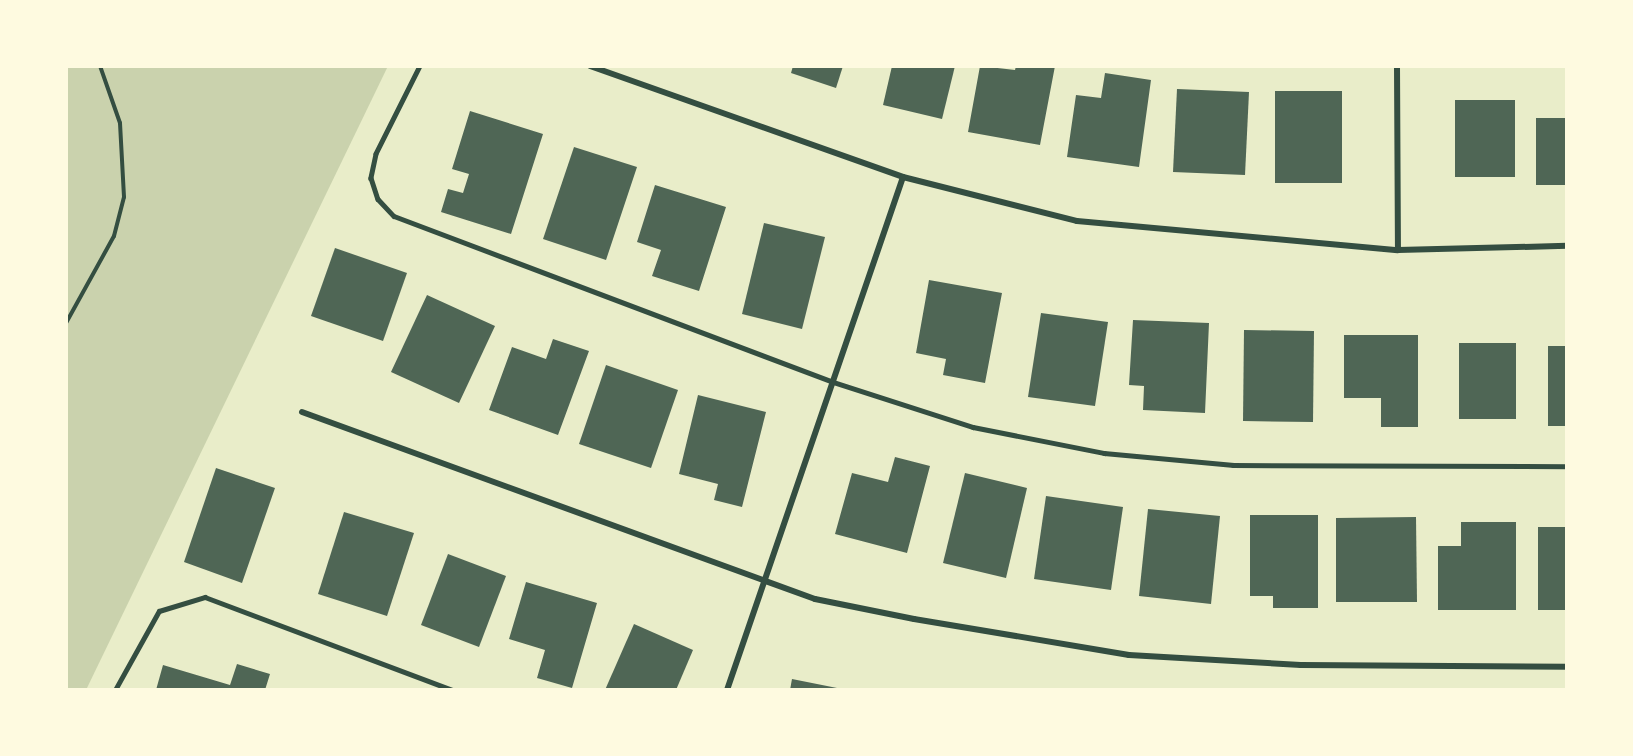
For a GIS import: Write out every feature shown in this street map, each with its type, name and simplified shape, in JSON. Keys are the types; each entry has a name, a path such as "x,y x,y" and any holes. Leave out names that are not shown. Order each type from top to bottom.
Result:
{"street":[{"path":"590,66 903,177 1077,220 1398,250 1567,246"},
{"path":"1397,66 1398,250"},
{"path":"727,690 903,177"},
{"path":"302,412 766,579 848,605 1129,655 1300,665 1567,667"}],"lane":[{"path":"420,66 376,154 371,178 378,199 394,216 833,382 972,427 1104,453 1233,465 1567,466"},
{"path":"115,690 159,611 205,597 453,690"}],"path":[{"path":"66,323 114,236 124,197 120,123 100,66"}],"green space":[{"path":"66,66 388,66 86,690 66,690"}],"building":[{"path":"793,66 843,66 836,88 791,73"},
{"path":"892,66 955,66 942,119 883,105"},
{"path":"980,66 1015,70 1016,66 1055,66 1040,145 968,132"},
{"path":"1105,73 1151,80 1139,167 1067,157 1076,95 1101,98"},
{"path":"1177,89 1249,92 1245,175 1173,172"},
{"path":"1275,91 1342,91 1342,183 1275,183"},
{"path":"1565,95 1567,185 1536,185 1536,118 1565,118"},
{"path":"1455,100 1515,100 1515,177 1455,177"},
{"path":"470,111 543,134 511,234 441,212 448,189 463,193 469,174 452,169"},
{"path":"574,147 637,167 606,260 543,239"},
{"path":"655,185 726,207 699,291 652,276 661,250 637,242"},
{"path":"764,223 825,237 802,329 742,314"},
{"path":"335,248 407,273 383,341 311,316"},
{"path":"929,280 1002,293 985,383 943,375 946,359 916,353"},
{"path":"427,295 495,326 459,403 391,372"},
{"path":"1041,313 1108,322 1095,406 1028,397"},
{"path":"1133,320 1209,323 1205,413 1143,410 1144,386 1129,385"},
{"path":"1244,330 1314,331 1313,422 1243,421"},
{"path":"1344,335 1418,335 1418,427 1381,427 1381,398 1344,398"},
{"path":"553,339 589,351 558,435 489,410 512,347 546,359"},
{"path":"1459,343 1516,343 1516,419 1459,419"},
{"path":"1548,346 1567,346 1567,426 1548,426"},
{"path":"606,365 678,390 651,468 579,444"},
{"path":"698,395 766,412 742,507 714,500 718,484 679,474"},
{"path":"895,457 930,466 907,553 835,534 852,473 888,482"},
{"path":"216,468 275,488 242,583 184,562"},
{"path":"965,473 1027,488 1006,578 943,563"},
{"path":"1046,496 1123,507 1111,590 1034,579"},
{"path":"1148,509 1220,516 1211,604 1139,596"},
{"path":"344,512 414,533 387,616 318,594"},
{"path":"1250,515 1318,515 1318,608 1273,608 1273,596 1250,596"},
{"path":"1416,517 1417,602 1336,602 1336,518"},
{"path":"1461,522 1516,522 1516,610 1438,610 1438,546 1461,546"},
{"path":"1538,527 1567,527 1567,610 1538,610"},
{"path":"448,554 506,576 479,647 421,625"},
{"path":"526,582 597,603 572,688 537,678 545,650 509,639"},
{"path":"634,624 693,650 676,690 605,690"},
{"path":"237,664 270,674 265,690 156,690 163,665 230,685"},
{"path":"792,679 842,689 842,690 790,690"}]}
